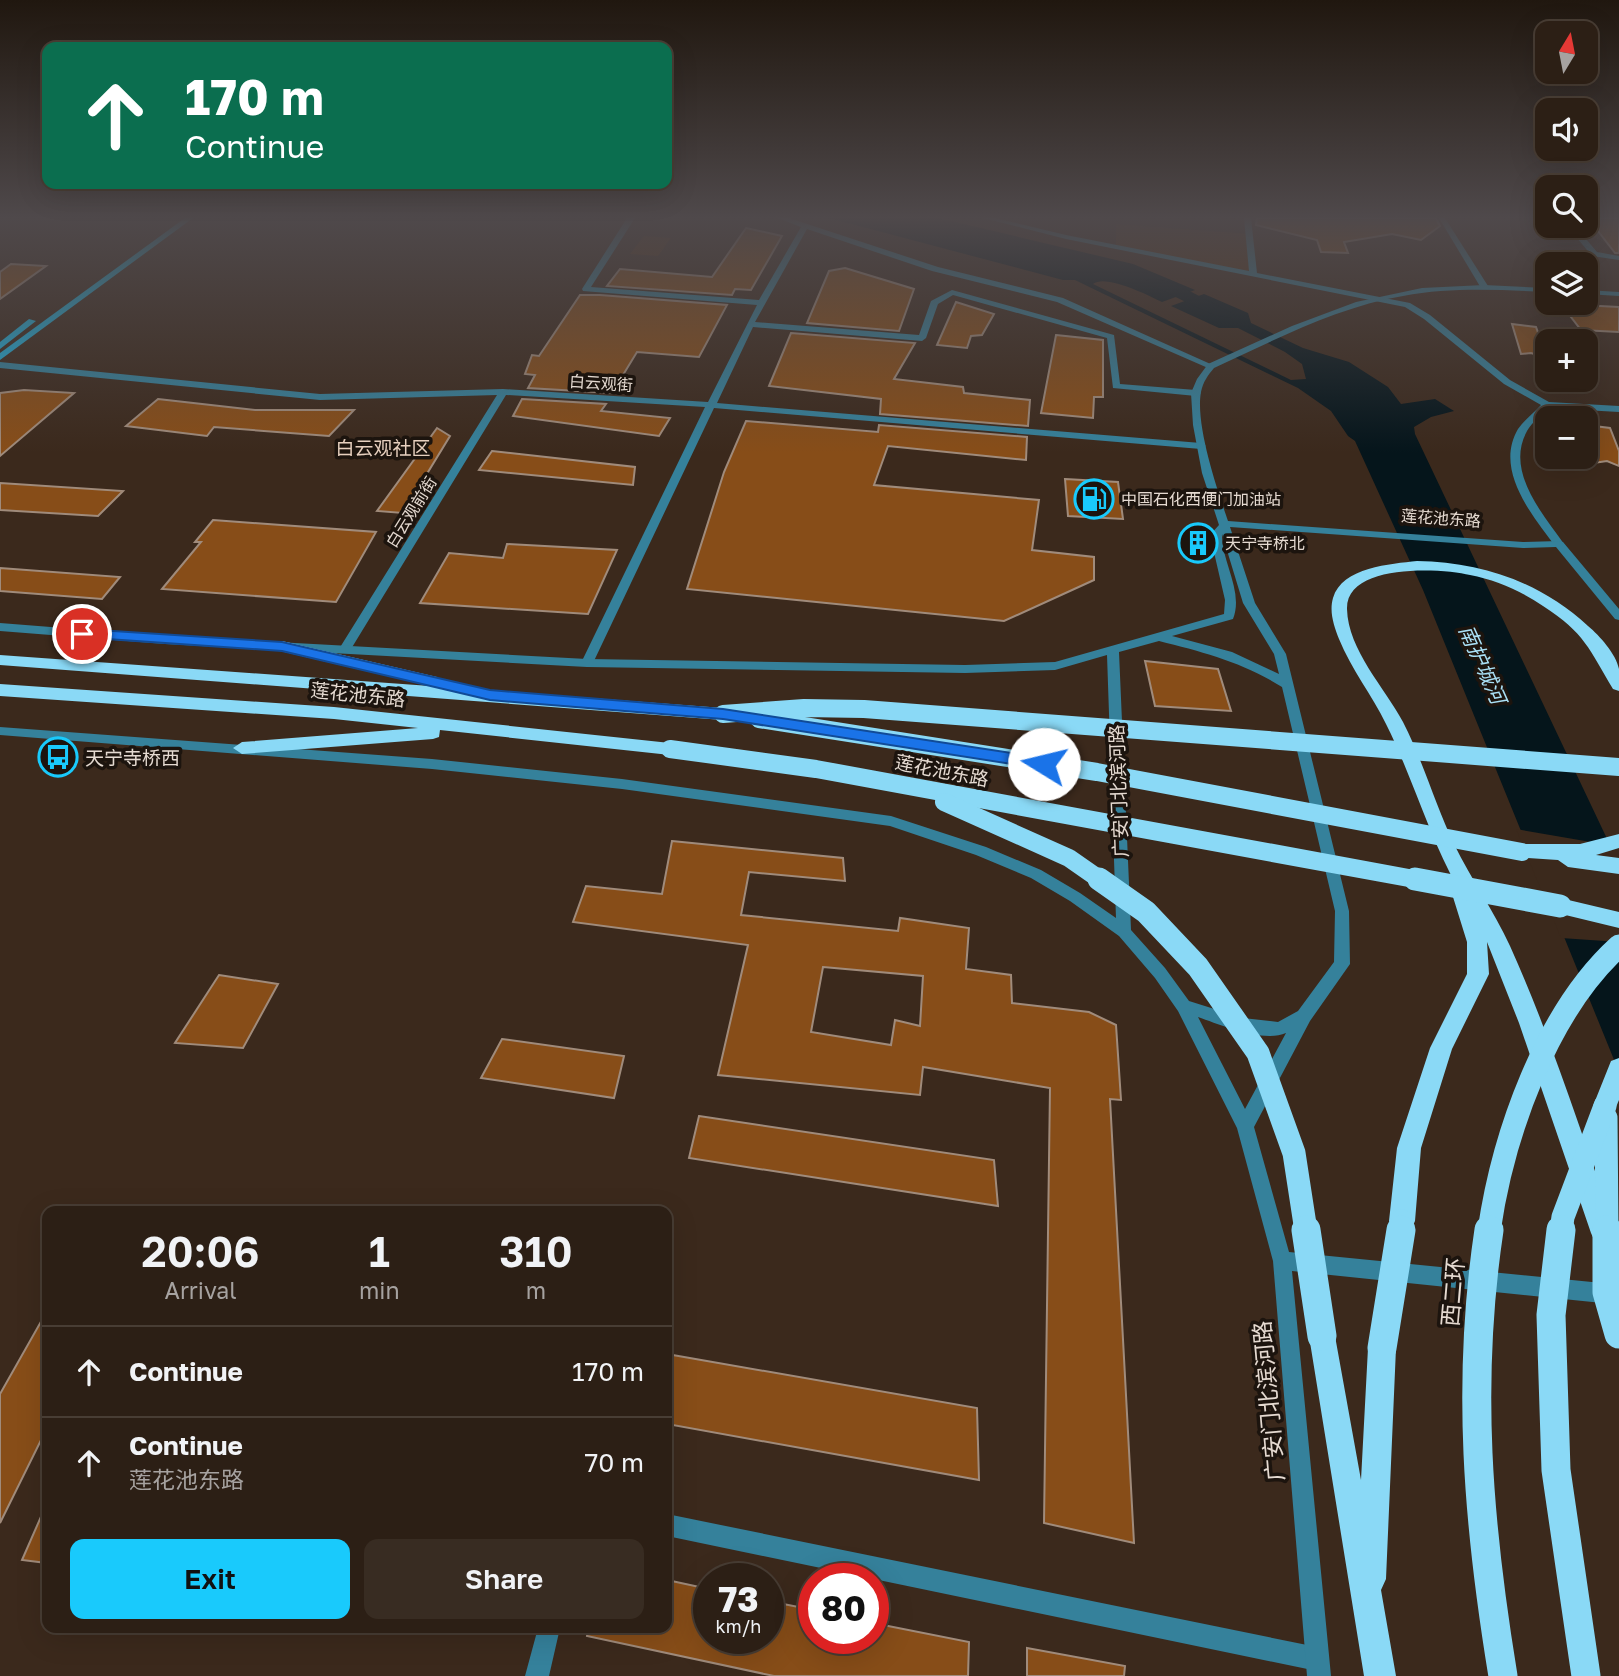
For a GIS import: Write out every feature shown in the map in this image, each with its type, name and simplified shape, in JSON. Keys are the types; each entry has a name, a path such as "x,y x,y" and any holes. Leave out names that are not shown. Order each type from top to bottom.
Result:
{"highway":[{"path":"1619,685 1591,637 1548,603 1497,577 1455,567 1406,566 1379,571 1355,581 1342,594 1337,612 1343,636 1394,723 1452,859 1503,951 1619,1281"},
{"path":"282,646 490,695"},
{"name":"莲花池东路","path":"0,660 723,714 1097,772 1522,852 1619,866"},
{"name":"莲花池东路","path":"0,690 334,713 670,749 816,769 1560,906"},
{"path":"723,714 804,708 864,709 1619,767"},
{"path":"242,748 481,730"},
{"path":"914,789 1069,858 1146,912 1198,967 1258,1053 1294,1153 1380,1676"},
{"path":"1522,852 1580,852 1619,841"},
{"path":"1369,1615 1382,1348 1402,1221 1409,1148 1441,1048 1478,974 1477,942 1452,859"},
{"path":"1560,906 1619,912"},
{"path":"1560,906 1619,920"},
{"name":"西二环","path":"1503,1676 1479,1497 1475,1359 1481,1268 1494,1194 1516,1118 1570,1001 1619,946"},
{"path":"1586,1676 1556,1470 1551,1315 1563,1217 1619,1068"},
{"path":"1605,1107 1607,1292 1619,1334"}],"main road":[{"path":"0,346 66,296"},
{"path":"0,358 80,296"}],"street":[{"path":"677,296 762,303"},
{"path":"587,663 766,296"},
{"path":"750,324 922,338 934,303 945,296"},
{"path":"967,296 1111,337 1116,387 1196,393"},
{"path":"1045,296 1060,300 1211,366"},
{"path":"1370,296 1407,305 1427,317 1507,382 1546,405 1619,409"},
{"path":"1245,1126 1304,1016 1342,964 1342,911 1280,654 1249,603 1201,446 1196,393 1201,379 1211,366 1303,326 1389,296"},
{"name":"白云观街","path":"0,365 320,397 503,392 711,405 1201,446"},
{"name":"白云观前街","path":"345,649 503,392"},
{"path":"1546,405 1522,430 1513,460 1525,492 1559,544 1619,617"},
{"path":"0,627 587,663 965,669 1055,666 1228,616 1231,600 1215,536 1226,524"},
{"name":"莲花池东路","path":"1226,524 1523,545 1559,544"},
{"path":"1158,637 1205,646 1254,662 1288,685"},
{"name":"广安门北滨河路","path":"1113,650 1124,932"},
{"path":"0,731 242,748"},
{"name":"广安门北滨河路","path":"242,748 622,784 891,821 981,851 1036,874 1075,897 1124,932 1160,973 1184,1006 1245,1126 1282,1261 1318,1667"},
{"path":"1184,1006 1243,1025 1279,1028 1304,1016"},
{"path":"1282,1261 1619,1281"},
{"path":"672,1526 1318,1667"},
{"path":"537,1676 548,1633"}],"water":[{"name":"南护城河","path":"1108,296 1118,296 1291,380 1306,379 1302,364 1285,352 1238,328 1219,328 1171,306 1198,296 1209,296 1248,313 1251,323 1303,348 1349,362 1388,387 1401,404 1435,399 1454,411 1431,417 1414,427 1415,434 1619,864 1619,1072 1423,590 1355,441 1348,436 1331,411 1298,388"},
{"path":"1149,296 1178,296 1162,302"}],"pier":[{"path":"1516,829 1614,846 1619,856 1619,942 1561,938"}],"building":[{"path":"579,296 615,296 727,305 699,357 637,352 612,393 528,388 535,375 525,374 532,355 539,356"},
{"path":"818,296 911,296 899,331 807,323"},
{"path":"956,302 994,314 982,335 971,336 967,348 937,345"},
{"path":"1598,306 1619,307 1619,332 1580,329 1569,315 1598,315"},
{"path":"1512,324 1537,329 1535,354 1521,354"},
{"path":"791,333 915,343 894,379 963,387 964,393 1030,400 1028,426 880,414 881,399 769,386"},
{"path":"1056,335 1103,340 1103,397 1094,397 1093,418 1041,413"},
{"path":"24,390 74,393 0,456 0,393"},
{"path":"158,399 255,410 354,410 329,436 214,427 207,436 126,426"},
{"path":"522,399 606,404 601,411 670,418 659,436 513,416"},
{"path":"746,421 878,432 879,425 1027,437 1026,460 888,446 874,485 1039,500 1032,550 1094,557 1094,580 1004,621 687,589 724,472"},
{"path":"1598,426 1610,428 1619,451 1619,466 1607,461 1598,462"},
{"path":"437,428 450,436 403,513 377,511"},
{"path":"492,451 635,467 633,485 479,470"},
{"name":"中国石化西便门加油站","path":"1065,479 1118,482 1123,519 1068,516"},
{"path":"0,483 123,491 98,516 0,510"},
{"path":"213,520 376,532 336,602 162,589 201,542 195,542"},
{"name":"天宁寺桥北","path":"1186,532 1206,533 1211,554 1190,553"},
{"path":"507,544 617,550 588,614 420,603 449,553 503,558"},
{"path":"0,568 120,577 102,599 0,591"},
{"path":"1145,661 1218,669 1231,711 1155,706"},
{"path":"672,841 843,858 845,881 749,872 741,915 898,931 900,918 969,928 966,969 1011,975 1012,1003 1089,1012 1116,1025 1121,1100 1110,1099 1134,1543 1044,1523 1050,1088 923,1067 920,1095 718,1075 748,945 573,922 586,886 662,894","holes":["823,967 923,976 920,1026 895,1020 891,1045 811,1032"]},
{"path":"219,975 278,984 243,1048 175,1043"},
{"path":"502,1039 624,1056 614,1098 481,1078"},
{"path":"699,1116 994,1160 998,1206 689,1158"},
{"path":"42,1320 42,1438 0,1523 0,1394"},
{"path":"672,1355 977,1408 979,1480 672,1425"},
{"path":"42,1514 42,1562 22,1560"},
{"path":"672,1581 693,1586 693,1654 784,1654 784,1604 798,1607 798,1654 889,1654 889,1626 969,1642 968,1676 774,1676 587,1636 587,1633 672,1633"},
{"path":"1027,1648 1125,1666 1124,1676 1027,1676"}],"waterway":[{"path":"1190,296 1226,314"}],"place":[{"name":"中国石化西便门加油站","path":"1094,499"},
{"name":"天宁寺桥北","path":"1198,543"},
{"name":"天宁寺桥西","path":"58,757"}],"district":[{"name":"白云观社区","path":"383,447"}],"route":[{"path":"82,634 282,646 490,695 723,714 1044,764"}]}
